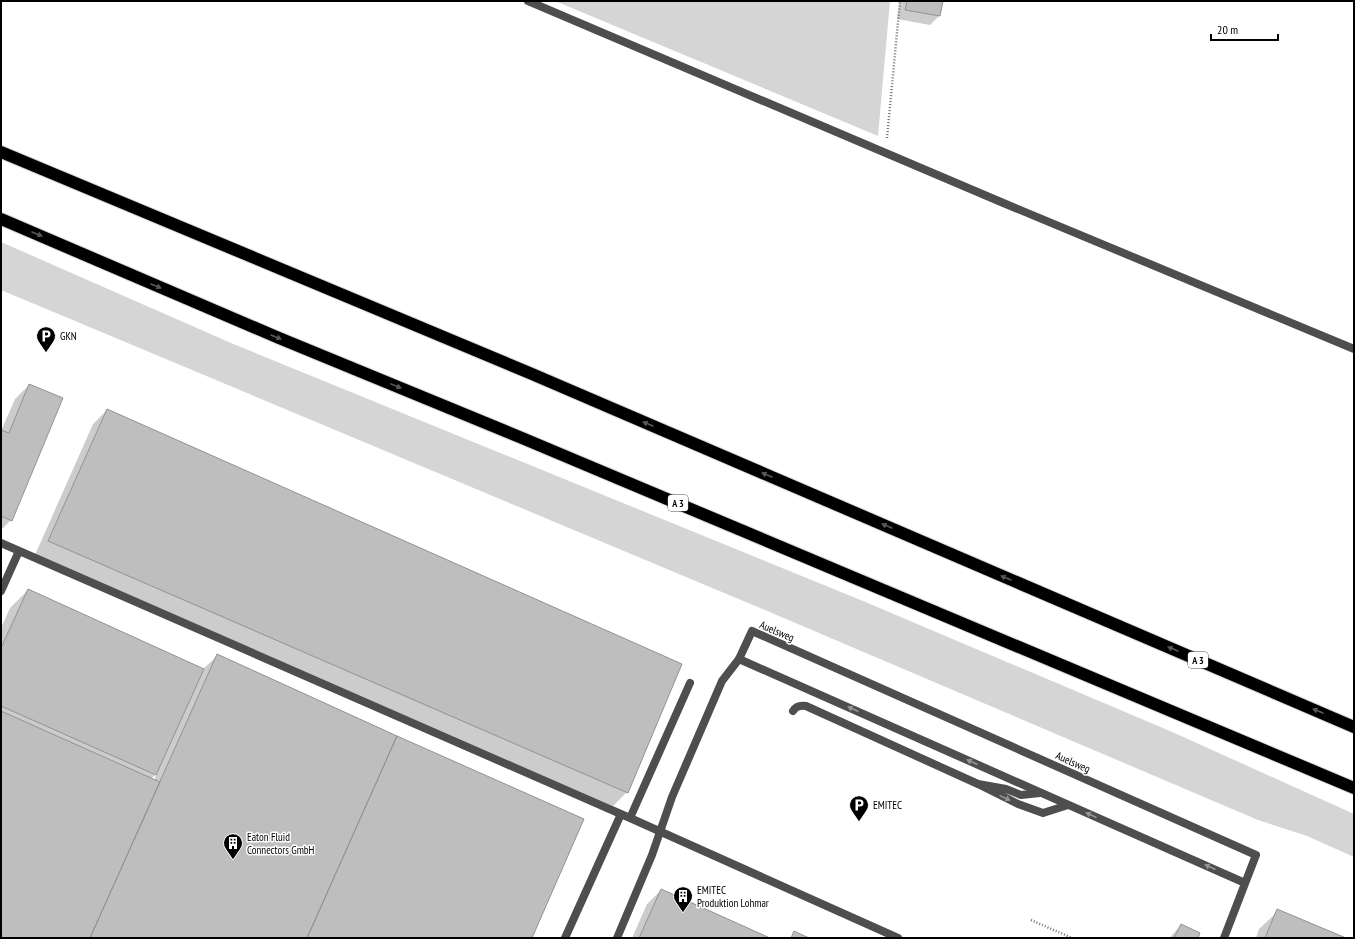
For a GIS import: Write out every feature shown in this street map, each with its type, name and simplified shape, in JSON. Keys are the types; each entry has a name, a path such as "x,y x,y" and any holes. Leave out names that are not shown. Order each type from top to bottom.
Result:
{"highway":[{"name":"A 3","path":"1,152 532,374 1354,727"},
{"name":"A 3","path":"1,219 279,338 522,438 1354,788"}],"street":[{"path":"528,1 1354,349"},
{"path":"1,543 621,814 898,938"},
{"path":"1,591 19,551"},
{"name":"Auelsweg","path":"739,659 752,631 1256,855 1224,938"},
{"path":"617,938 652,855 672,797 722,681 739,659 1245,883"},
{"path":"630,818 690,683"},
{"path":"793,711 797,707 806,706 978,784 1018,804 1043,813 1068,805"},
{"path":"978,784 1006,789 1021,795 1040,793"},
{"path":"565,938 621,814"}],"path":[{"path":"886,153 900,1"},
{"path":"1031,920 1072,938"}],"shaded area":[{"path":"555,1 890,1 878,136"},
{"path":"1,242 231,343 863,601 1170,731 1354,814 1354,857 1307,836 1258,820 760,608 1,290"}],"building":[{"path":"907,1 943,1 940,16 905,10"},
{"path":"29,384 63,398 12,521 1,516 1,430 9,433"},
{"path":"107,409 682,664 628,793 48,541"},
{"path":"28,589 204,669 156,775 1,706 1,648"},
{"name":"Eaton Fluid Connectors GmbH","path":"217,654 397,736 307,938 90,938"},
{"path":"1,711 160,782 90,938 1,938"},
{"name":"Eaton Fluid Connectors GmbH","path":"397,736 584,819 532,938 307,938"},
{"name":"EMITEC Produktion Lohmar","path":"661,889 770,938 639,938"},
{"path":"1277,909 1346,938 1265,938"},
{"path":"1181,924 1200,933 1198,938 1174,938"},
{"path":"794,931 809,938 791,938"}],"place":[{"name":"GKN","path":"46,353"},
{"name":"EMITEC","path":"859,822"},
{"name":"Eaton Fluid Connectors GmbH","path":"233,860"},
{"name":"EMITEC Produktion Lohmar","path":"683,913"}]}
